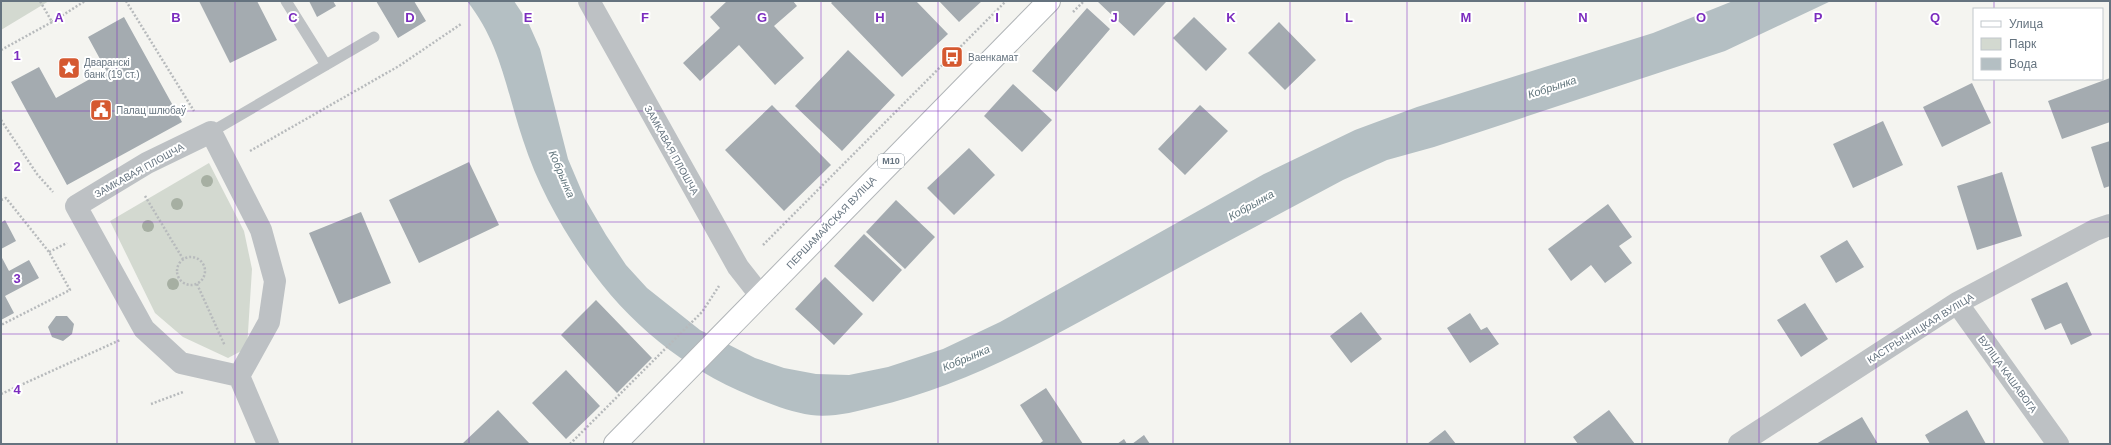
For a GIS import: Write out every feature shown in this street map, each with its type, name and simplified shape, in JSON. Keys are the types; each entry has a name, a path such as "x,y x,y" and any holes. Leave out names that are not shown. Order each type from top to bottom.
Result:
{"main road":[{"name":"ПЕРШАМАЙСКАЯ ВУЛІЦА","path":"615,444 1049,1"}],"street":[{"name":"ЗАМКАВАЯ ПЛОШЧА","path":"588,1 738,267 760,295"},
{"name":"ЗАМКАВАЯ ПЛОШЧА","path":"76,206 131,173 211,132"},
{"path":"211,132 262,230 275,281 269,322 239,376"},
{"path":"76,206 144,328 181,363 239,376"},
{"name":"КАСТРЫЧНІЦКАЯ ВУЛІЦА","path":"1739,444 1957,303 2095,230 2110,225"},
{"name":"ВУЛІЦА КАШАВОГА","path":"1957,303 2058,444"},
{"path":"239,376 268,444"}],"lane":[{"path":"286,1 326,65"},
{"path":"211,132 374,37"}],"path":[{"path":"40,1 52,22"},
{"path":"1,50 52,22 85,1"},
{"path":"126,1 189,105 211,132"},
{"path":"763,245 1006,1"},
{"path":"247,153 399,66 461,24"},
{"path":"1,120 37,174 64,204 76,206"},
{"path":"131,173 183,259"},
{"path":"1,200 6,198 49,252 70,290 1,325"},
{"path":"193,257 204,264 205,273 197,284 187,285 177,276 177,266 183,259 193,257"},
{"path":"197,284 239,376"},
{"path":"570,444 702,312 719,287"},
{"path":"1,394 144,328"},
{"path":"151,404 186,390"}],"green space":[{"path":"1,1 49,1 1,30"},
{"path":"209,163 244,231 252,269 247,348 228,358 183,337 155,313 110,221"}],"water":[{"name":"Кобрынка","path":"467,1 514,1 528,22 540,49 568,159 585,199 626,265 647,288 700,330 755,358 784,368 816,374 849,375 888,367 943,349 1000,322 1264,174 1355,130 1417,107 1653,33 1733,1 1831,1 1725,51 1434,147 1387,160 1343,180 1049,338 981,371 911,397 851,413 819,416 795,412 773,405 726,385 702,372 659,342 620,305 602,285 567,234 542,188 523,140 495,51 488,34"}],"building":[{"path":"199,1 257,1 277,40 230,63"},
{"path":"309,1 333,1 336,6 317,17"},
{"path":"376,1 414,1 426,21 398,38"},
{"path":"727,1 793,1 797,6 774,26 804,58 775,85 739,45 700,81 683,63 720,28 710,17"},
{"path":"833,1 916,1 948,34 902,77 831,3"},
{"path":"939,1 982,1 959,22"},
{"path":"1097,1 1165,1 1166,2 1134,36"},
{"path":"1087,8 1110,29 1056,92 1032,71"},
{"name":"Палац шлюбаў","path":"124,17 182,122 67,185 11,82 39,67 56,98 106,70 88,37"},
{"path":"1194,17 1227,49 1206,71 1173,38"},
{"path":"1279,22 1316,60 1285,90 1248,53"},
{"path":"848,50 895,95 842,151 795,106"},
{"path":"2110,78 2110,122 2062,139 2048,101"},
{"path":"1972,83 1991,123 1942,147 1923,107"},
{"path":"1013,84 1052,120 1022,152 984,116"},
{"path":"772,105 831,165 784,211 725,150"},
{"path":"1200,105 1228,131 1185,175 1158,149"},
{"path":"1883,121 1903,165 1853,188 1833,144"},
{"path":"2110,141 2110,186 2104,188 2091,147"},
{"path":"969,148 995,175 954,215 927,188"},
{"path":"469,162 499,225 419,263 389,200"},
{"path":"2002,172 2022,236 1977,250 1957,186"},
{"path":"896,200 935,237 905,269 866,232"},
{"path":"1608,204 1632,237 1619,246 1632,263 1605,283 1591,265 1571,281 1548,249"},
{"path":"361,212 391,283 339,304 309,233"},
{"path":"5,220 16,241 1,249 1,223"},
{"path":"864,234 902,270 873,302 834,266"},
{"path":"1847,240 1864,267 1836,283 1820,256"},
{"path":"1,256 9,271 29,260 39,278 5,296 14,313 1,320"},
{"path":"825,277 863,314 834,345 795,309"},
{"path":"2067,282 2092,335 2071,345 2061,323 2045,330 2031,299"},
{"path":"596,300 652,358 617,393 561,335"},
{"path":"1805,303 1828,339 1801,357 1777,320"},
{"path":"1361,312 1382,339 1351,363 1330,336"},
{"path":"1470,313 1481,330 1487,327 1499,344 1470,363 1447,328"},
{"path":"56,316 67,316 74,324 72,334 63,341 52,337 48,327"},
{"path":"566,370 600,406 566,439 532,403"},
{"path":"1046,388 1083,444 1039,444 1043,441 1020,405"},
{"path":"498,410 530,444 462,444"},
{"path":"1609,410 1635,444 1578,444 1573,437"},
{"path":"1967,410 1986,444 1930,444 1925,435"},
{"path":"1862,417 1878,444 1816,444"},
{"path":"1445,430 1456,444 1427,444"},
{"path":"1144,435 1150,444 1132,444"},
{"path":"1124,439 1127,444 1117,444"}],"place":[{"name":"Ваенкамат","path":"952,57"},
{"name":"Дваранскі банк (19 ст.)","path":"69,68"},
{"name":"Палац шлюбаў","path":"101,110"}]}
